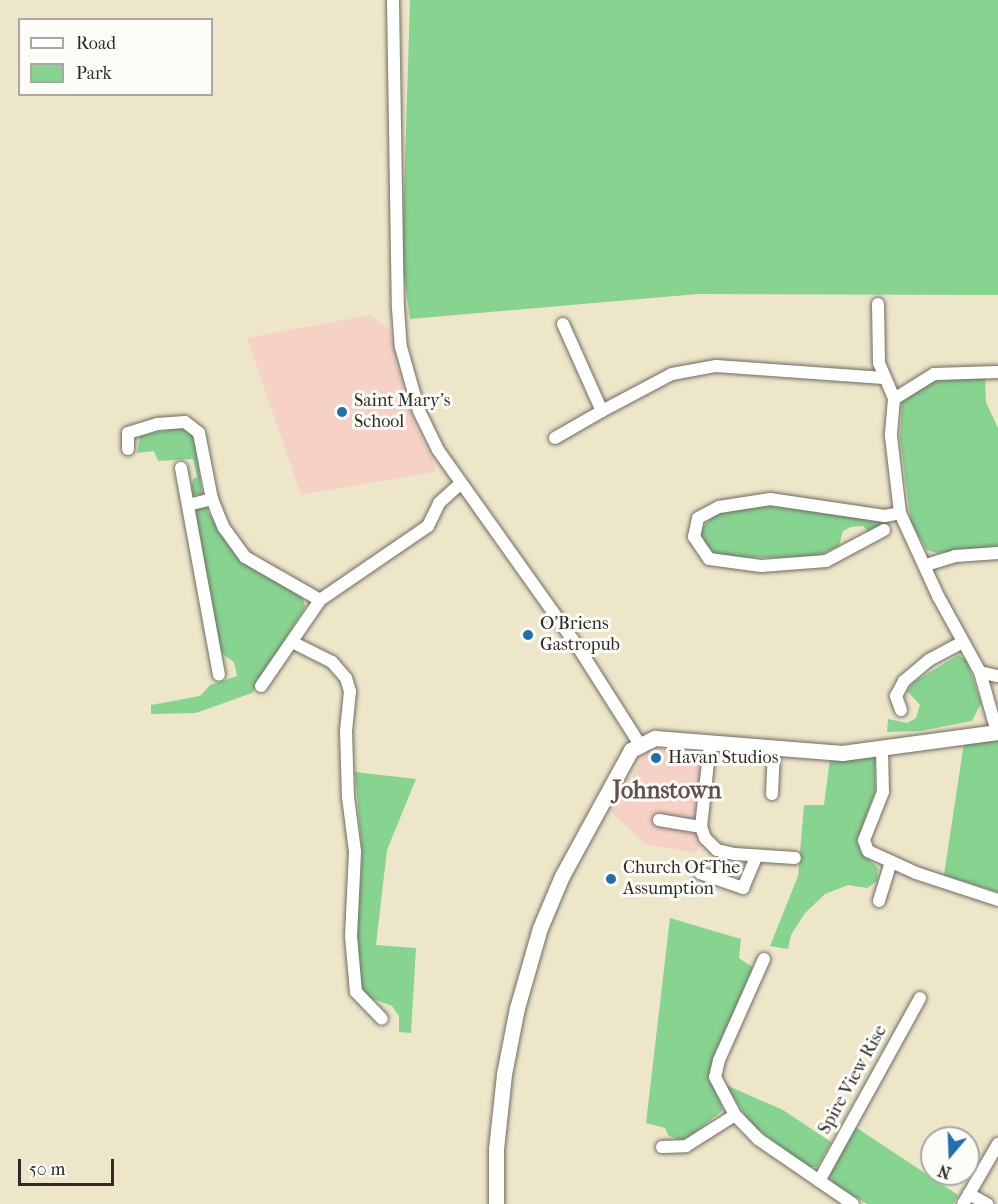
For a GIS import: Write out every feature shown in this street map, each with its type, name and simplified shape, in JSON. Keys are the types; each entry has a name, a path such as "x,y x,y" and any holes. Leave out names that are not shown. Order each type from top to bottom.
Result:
{"street":[{"path":"393,0 401,347 419,411 460,484 578,647 639,743"},
{"path":"496,1204 496,1149 504,1074 517,1008 540,928 567,866 623,762 639,743 655,738 774,750 842,753 998,732 980,672 900,513 891,436 894,399 879,363 878,304"},
{"path":"563,324 602,411"},
{"path":"555,438 672,374 716,366 884,378"},
{"path":"894,399 933,374 998,372"},
{"path":"128,449 128,434 157,424 185,422 199,433 212,499 224,528 245,557 320,600"},
{"path":"181,468 219,675"},
{"path":"261,686 320,600 428,526 439,503 460,484"},
{"path":"188,505 212,499"},
{"path":"884,530 826,561 761,566 709,560 694,537 698,518 719,507 770,499 885,516 900,513"},
{"path":"926,565 955,556 998,553"},
{"path":"292,642 332,662 346,678 350,691 346,731 348,797 355,852 351,936 356,992 382,1019"},
{"path":"901,710 896,696 904,681 929,660 963,642"},
{"path":"980,672 998,676"},
{"path":"710,744 700,827 717,850 756,857 795,858"},
{"path":"882,749 883,792 864,840 868,851 891,862 998,900"},
{"path":"772,794 774,750"},
{"path":"659,820 700,827"},
{"path":"700,873 743,888 756,857"},
{"path":"879,901 891,862"},
{"path":"764,959 715,1077 735,1115 777,1154 853,1204"},
{"name":"Spire View Rise","path":"819,1181 920,998"},
{"path":"662,1147 686,1146 735,1115"},
{"path":"987,1204 966,1199 998,1144"}],"shaded area":[{"name":"Saint Mary's School","path":"370,315 390,330 403,390 416,427 436,467 434,472 301,495 247,338"},
{"path":"648,747 715,757 707,837 695,853 646,844 612,813"}],"green space":[{"path":"410,0 998,0 998,295 698,294 410,319 402,260"},
{"path":"985,377 986,402 998,428 998,546 937,553 927,550 911,523 900,438 902,401 917,388 935,381"},
{"path":"183,427 195,438 202,494 194,495 191,491 193,479 197,477 193,459 158,461 154,451 137,453 140,436"},
{"path":"768,506 831,512 879,522 882,526 870,533 863,526 851,527 843,531 839,546 813,558 719,557 704,544 700,531 715,514"},
{"path":"205,507 228,544 247,565 303,598 305,607 252,693 196,713 151,714 151,705 200,696 210,685 237,676 234,662 220,652 196,514 198,508"},
{"path":"958,655 967,661 981,703 972,721 921,731 887,732 888,719 907,723 916,718 920,705 907,691 914,682"},
{"path":"998,738 998,892 944,875 964,743"},
{"path":"875,758 875,792 857,841 860,851 878,868 877,881 867,888 848,885 825,894 805,913 791,935 788,949 770,946 798,876 804,805 824,805 830,759"},
{"path":"355,772 416,779 387,850 376,945 416,948 411,1033 399,1032 399,1016 392,1006 368,997 360,986 357,937 362,852"},
{"path":"670,918 741,939 739,958 752,967 752,979 710,1077 723,1110 687,1139 678,1140 668,1135 665,1128 646,1123"},
{"path":"726,1085 783,1110 831,1142 817,1167 807,1167 750,1123"},
{"path":"854,1126 920,1170 920,1186 944,1186 958,1195 953,1204 867,1204 833,1183 828,1172"}],"place":[{"name":"Saint Mary's School","path":"342,412"},
{"name":"O'Briens Gastropub","path":"528,635"},
{"name":"Havan Studios","path":"656,758"},
{"name":"Church Of The Assumption","path":"611,879"}],"district":[{"name":"Johnstown","path":"667,791"}]}
